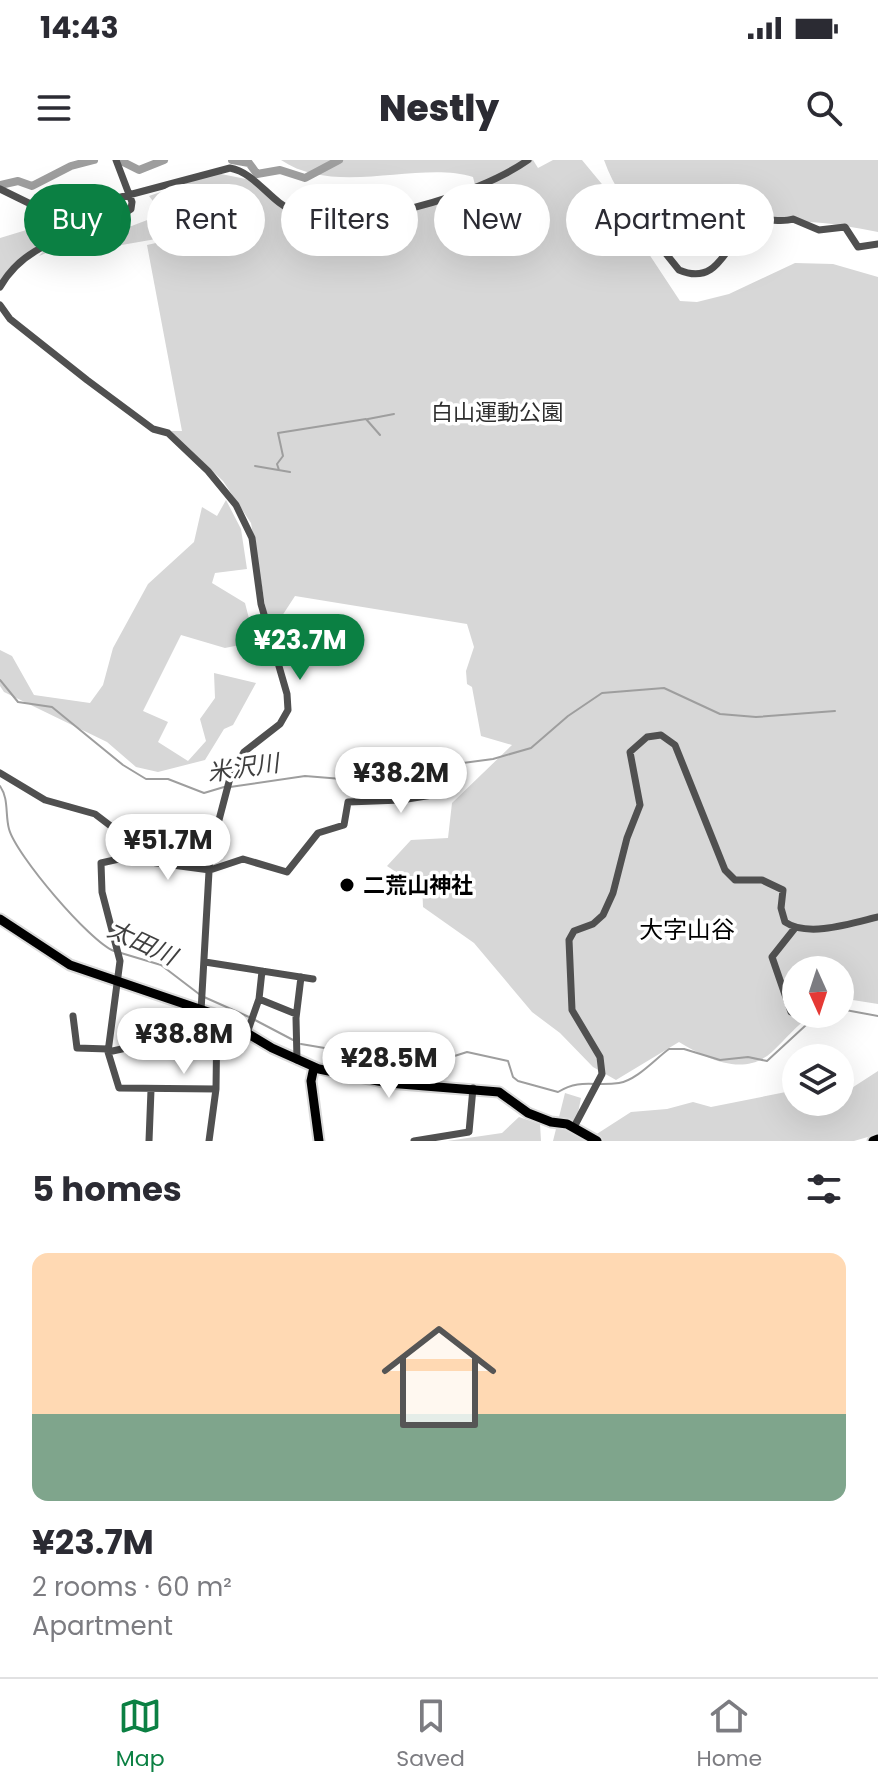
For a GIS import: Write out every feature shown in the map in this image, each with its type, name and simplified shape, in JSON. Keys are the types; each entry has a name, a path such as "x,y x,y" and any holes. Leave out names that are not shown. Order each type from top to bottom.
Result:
{"main road":[{"path":"0,919 47,953 116,982 217,1015 314,1067 388,1083 499,1092 528,1113 574,1127 597,1141"},
{"path":"314,1067 311,1081 319,1141"}],"street":[{"path":"116,160 125,184"},
{"path":"131,194 194,175 230,168 244,172 276,203 309,217 336,218 461,196 495,182 528,160"},
{"path":"0,189 24,200"},
{"path":"774,222 793,219 819,230 845,227 858,247 878,244"},
{"path":"0,287 14,267 28,256"},
{"path":"668,256 679,270 707,270 725,256"},
{"path":"0,305 10,319 87,380 153,429 168,433 179,442 236,505 249,528 261,604 287,694 288,710 280,724 237,762 210,854 201,1011"},
{"path":"574,1127 602,1074 600,1057 572,1010 569,940 574,931 597,921 610,904 627,838 640,805 630,752 642,741 661,735 675,745 725,870 735,880 762,880 783,890 782,916 795,928"},
{"path":"0,773 45,800 95,814 116,830 137,855"},
{"path":"216,1089 119,1088 108,1050 120,961 104,901 101,863 137,855 176,868 210,870 243,859 287,872 318,833 344,825 348,802 401,800 451,792"},
{"path":"782,990 773,967 774,951 795,928 878,917"},
{"path":"205,962 313,979"},
{"path":"247,1033 259,999 262,971"},
{"path":"297,1060 296,1014 301,977"},
{"path":"259,999 296,1014"},
{"path":"209,1141 216,1089 217,1015"},
{"path":"73,1016 77,1048 108,1050 163,1040 193,1043 216,1038"},
{"path":"414,1141 469,1132 473,1088"},
{"path":"149,1141 151,1090"}],"green space":[{"name":"白山運動公園","path":"281,160 533,160 538,168 553,160 582,160 602,184 566,184 566,256 650,256 680,301 697,302 729,294 795,263 833,264 878,277 878,1004 854,1000 854,956 782,956 782,1028 796,1028 772,1052 749,1064 725,1063 679,1042 616,1080 593,1067 560,1033 532,1012 474,943 423,907 422,881 402,876 387,866 411,840 448,838 452,803 512,745 481,736 472,687 467,684 466,671 474,647 467,624 295,596 280,619 268,622 251,523 223,481 171,431 182,431 149,256 265,256 265,191 281,204 281,256 418,256 418,208 434,201 434,256 550,256 550,184 475,184 473,177 452,173 352,177 303,171"},
{"path":"604,160 878,160 878,232 808,222 774,224 774,184 615,184"},
{"path":"216,173 251,180 256,184 184,184"},
{"path":"147,220 147,241 131,243 131,226"},
{"path":"24,231 26,256 11,269 0,291 0,238"},
{"path":"226,500 241,529 247,569 215,573 212,583 245,603 255,642 225,648 181,635 143,711 168,722 158,742 188,761 206,741 200,719 215,698 214,673 256,683 233,725 224,729 205,760 158,772 136,767 107,742 4,692 0,686 0,650 12,656 34,695 90,703 103,685 113,648 148,584 194,542 202,507 217,516"},
{"path":"878,1071 878,1134 854,1141 553,1141 565,1093 581,1098 574,1133 589,1139 631,1112 667,1109 693,1102 711,1107 782,1093 782,1116 854,1116 854,1087"},
{"path":"519,1117 540,1124 541,1141 447,1141 502,1133"}],"waterway":[{"path":"0,185 18,181 32,186 71,166 94,160"},
{"path":"119,160 139,170 164,160"},
{"path":"232,160 249,163 257,174 280,170 305,178 339,160"},
{"path":"368,419 394,414"},
{"path":"279,470 277,464 283,456 278,433 366,419 380,435"},
{"path":"255,466 290,472"},
{"name":"米沢川","path":"0,680 18,702 52,707 123,765 146,779 168,779 204,793 224,787"},
{"name":"米沢川","path":"230,787 305,776 342,779 493,759 531,748 568,716 602,693 664,688 720,714 756,717 835,711"},
{"name":"太田川","path":"0,786 6,801 9,829 25,858 88,932 114,951"},
{"name":"太田川","path":"121,953 161,965 199,994"},
{"name":"太田川","path":"204,997 249,1017"},
{"path":"854,1012 878,1016"},
{"name":"太田川","path":"255,1020 295,1041"},
{"name":"太田川","path":"301,1044 413,1063 442,1060 467,1052 508,1061 513,1077 518,1081 558,1092 581,1084 626,1081 669,1049 684,1049 720,1060 748,1057 767,1061 803,1028"}],"place":[{"name":"二荒山神社","path":"347,885"}],"district":[{"name":"大字山谷","path":"687,930"}]}
